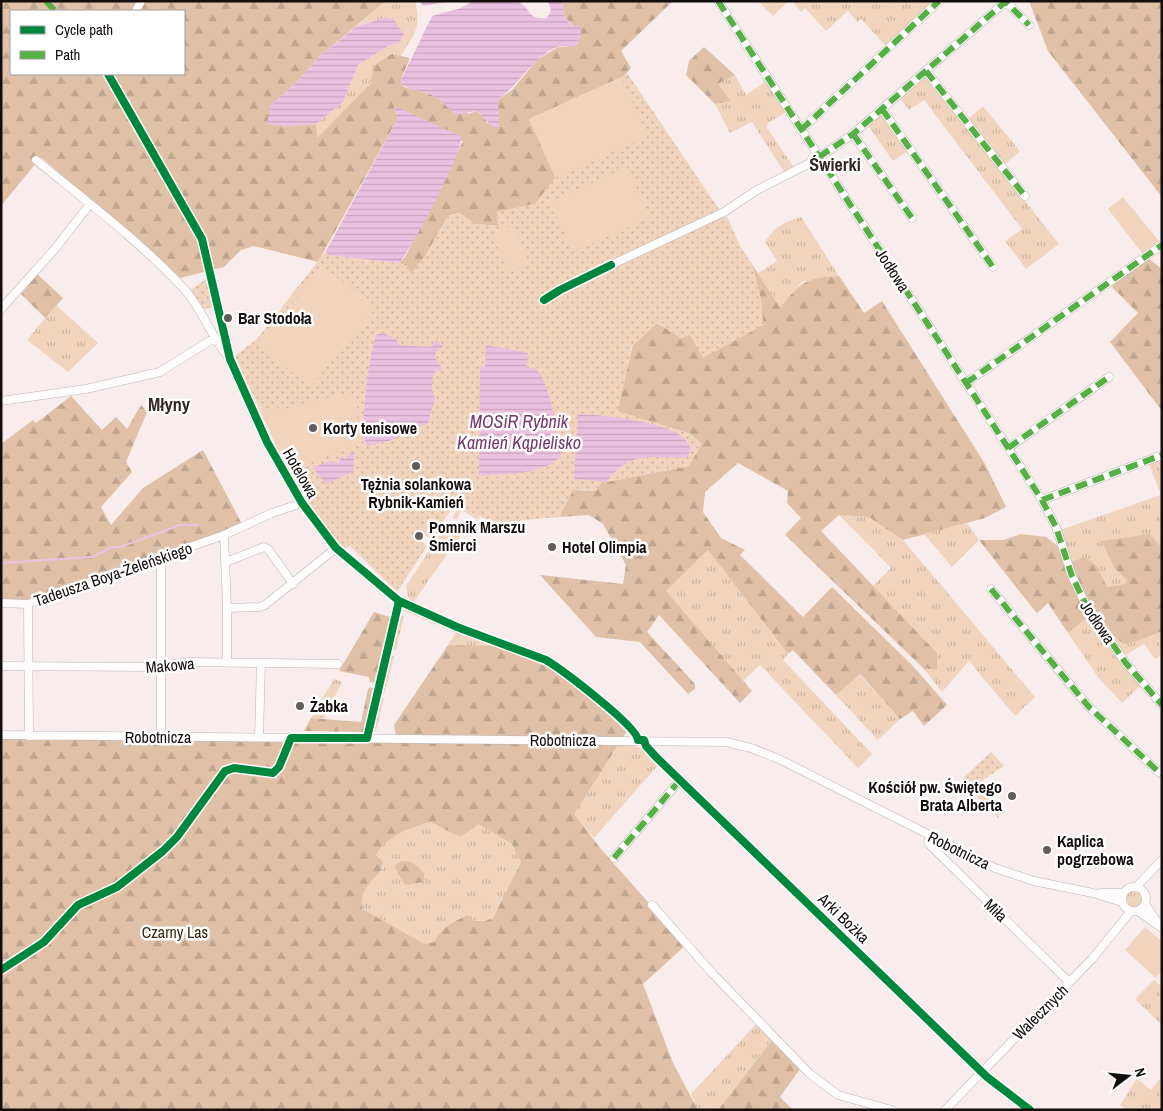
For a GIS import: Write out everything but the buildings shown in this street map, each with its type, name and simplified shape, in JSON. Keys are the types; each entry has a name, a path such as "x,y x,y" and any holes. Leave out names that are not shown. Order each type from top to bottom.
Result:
{"street":[{"name":"Jodłowa","path":"718,1 1042,500 1056,527 1072,576 1086,605 1125,662 1162,705"},
{"path":"801,130 939,1"},
{"path":"610,265 724,212 757,190 819,157 853,134 1004,3 1016,11 1029,25"},
{"path":"926,71 1024,196"},
{"name":"Hotelowa","path":"109,75 202,239 230,359 267,442 302,503 336,548 399,601 457,627 546,660 559,668 622,719 641,740"},
{"path":"882,109 993,267"},
{"path":"853,134 912,218"},
{"name":"Hotelowa","path":"36,160 137,244 186,291 214,338 230,359"},
{"path":"1,309 54,250 90,204"},
{"path":"966,383 1162,245"},
{"path":"1,401 86,389 160,372 214,338"},
{"path":"1008,448 1109,377"},
{"path":"1042,500 1162,455"},
{"name":"Tadeusza Boya-Żeleńskiego","path":"1,603 28,604 224,535 272,513 302,503"},
{"path":"224,535 227,663"},
{"path":"226,562 264,547 268,548 293,584"},
{"path":"227,608 259,608 270,602 336,548"},
{"path":"161,557 161,736"},
{"path":"992,589 1089,707 1162,775"},
{"path":"28,604 29,736"},
{"name":"Makowa","path":"1,666 161,667 191,662 338,664"},
{"path":"259,737 261,663"},
{"name":"Robotnicza","path":"1,735 714,741 759,750 930,837 1005,872 1034,881 1093,893 1122,902"},
{"name":"Arki Bożka","path":"641,740 981,1071 1030,1110"},
{"path":"614,858 680,780"},
{"name":"Miła","path":"930,837 929,845 1069,982"},
{"path":"1162,860 1136,887 1128,888 1123,893 1122,902 1125,908 1134,911 1162,928"},
{"path":"1150,873 1144,892 1145,904 1162,928"},
{"path":"1136,887 1144,892"},
{"name":"Robotnicza","path":"1093,893 1123,893"},
{"path":"1134,911 1145,904"},
{"path":"652,905 713,974 810,1074 838,1095 892,1110"},
{"name":"Walecznych","path":"945,1110 1069,982 1134,911"}],"green space":[{"path":"1,1 386,1 320,56 298,81 271,105 283,126 316,124 317,138 371,83 373,66 392,54 410,58 402,76 404,87 430,94 469,114 476,111 483,116 488,124 498,100 513,89 537,60 558,47 576,46 581,35 564,16 562,1 673,1 621,51 631,68 624,76 529,119 556,178 535,204 497,212 499,226 475,224 459,213 448,216 426,255 411,274 407,266 399,263 405,257 463,141 394,107 398,118 318,262 254,246 241,250 224,267 180,278 41,157 1,206"},
{"path":"386,1 415,1 418,18 413,36 401,56 392,54 371,83 316,139 316,124 343,102 358,65 390,45 398,44 372,21 357,26"},
{"path":"758,1 788,1 773,16"},
{"path":"792,1 933,1 887,47 861,19 857,22 848,11 826,31 805,8 801,12"},
{"path":"1029,1 1162,1 1162,197 1048,51"},
{"path":"704,47 735,75 718,84 731,101 715,104 686,75 689,61"},
{"path":"627,73 719,209 728,219 740,246 752,264 762,304 763,325 703,358 690,335 681,338 658,323 632,346 618,411 691,434 702,444 689,466 601,483 596,491 573,490 559,517 503,522 502,526 454,505 432,539 417,530 414,537 427,546 397,592 350,546 342,549 311,511 288,471 235,356 257,339 326,251 328,255 399,263 407,266 411,273 426,255 448,216 459,213 475,224 499,226 497,212 535,204 555,178 529,119"},
{"path":"735,75 746,95 767,80 786,112 768,123 767,128 795,169 785,173 752,122 730,133 715,104 731,101 718,84"},
{"path":"925,75 1059,244 1026,269 1005,241 1022,229 924,100 909,110 900,98"},
{"path":"621,78 648,136 556,178 529,119"},
{"path":"983,106 1020,151 1003,166 967,120"},
{"path":"881,112 908,151 893,161 867,124"},
{"path":"627,167 650,217 573,252 550,202"},
{"path":"1123,197 1159,241 1142,253 1108,209"},
{"path":"801,217 839,276 802,282 780,309 758,273 777,261 765,242 772,232 780,226"},
{"path":"513,225 529,264 509,272 492,234"},
{"path":"1148,258 1162,269 1162,411 1110,342 1138,313 1110,285"},
{"path":"752,264 780,308 793,292 804,283 818,278 839,276 864,313 882,301 985,464 1006,507 985,518 903,540 869,517 839,515 821,531 937,653 937,670 923,668 785,535 801,518 787,503 788,491 738,463 705,492 703,512 721,538 745,550 740,555 803,617 832,587 913,666 947,705 924,726 913,711 900,719 860,674 836,695 793,650 788,654 708,550 666,591 752,691 740,703 659,615 647,632 695,684 695,689 688,694 640,642 596,637 540,575 623,584 626,565 603,524 589,515 559,517 573,490 595,491 601,483 689,466 691,434 617,412 633,344 657,323 681,338 762,304"},
{"path":"323,266 375,309 310,387 258,344"},
{"path":"36,273 63,298 45,318 21,294"},
{"path":"206,279 209,280 215,307 202,309 191,290"},
{"path":"56,305 98,343 68,372 27,340"},
{"name":"Korty tenisowe","path":"346,393 356,396 357,400 358,444 288,471 260,411 276,405 279,410"},
{"path":"71,396 102,430 116,417 127,429 141,405 147,412 126,462 132,472 101,507 111,525 143,488 203,450 242,524 222,533 28,600 1,600 1,444 33,420 36,423"},
{"path":"1162,457 1162,548 1150,534 1115,569 1127,580 1125,584 1107,587 1085,557 1071,562 1060,530 1161,495 1148,462"},
{"path":"458,507 480,517 479,520 461,510 457,519 454,519 453,517"},
{"path":"839,515 870,517 903,540 1035,697 1015,716 969,661 942,692 923,668 936,670 937,653 873,586 891,568"},
{"path":"967,523 979,540 952,567 924,534"},
{"path":"448,532 460,536 412,604 409,600 406,586 438,537"},
{"path":"1021,534 1046,537 1060,548 1066,573 1089,616 1068,633 1048,603 1037,613 1035,611 979,540 1004,540"},
{"path":"1150,534 1162,548 1162,631 1124,644 1106,628 1084,597 1071,562 1085,557 1095,564 1107,587 1125,584 1127,580 1115,569 1102,541"},
{"path":"708,550 788,654 783,660 872,754 858,768 760,665 743,681 666,591"},
{"path":"1088,603 1162,631 1162,655 1155,659 1144,644 1124,656"},
{"path":"405,607 509,649 448,645 456,633 405,611"},
{"path":"374,612 390,617 374,683 370,682 369,677 339,671"},
{"path":"400,616 404,616 396,650 391,647"},
{"path":"1089,616 1140,686 1122,703 1098,677 1068,633"},
{"name":"Czarny Las","path":"448,645 495,647 510,650 543,663 587,694 627,731 574,814 601,849 686,945 643,984 673,1063 698,1110 1,1110 1,738 396,736 394,725","holes":["431,822 460,837 479,824 512,844 521,862 493,918 485,921 473,921 468,915 440,932 434,942 425,944 362,909 362,900 367,886 382,868 383,862 376,855 386,843 400,833"]},
{"path":"394,656 385,692 381,687 389,657"},
{"path":"859,674 900,719 878,740 836,695"},
{"path":"334,679 342,682 324,718 311,718"},
{"path":"371,687 374,689 364,732 304,731 311,718 361,722 368,689"},
{"path":"380,698 384,698 376,731 373,726"},
{"path":"619,744 632,745 642,749 659,764 594,838 573,814"},
{"path":"991,752 1004,766 980,782 992,799 999,816 998,818 961,780"},
{"path":"480,821 512,844 521,862 493,918 485,921 473,921 467,915 440,932 434,942 425,944 362,909 364,891 367,885 383,867 376,854 386,842 408,830 431,822 460,837"},
{"path":"403,861 413,863 420,868 424,873 424,882 405,885 395,868 396,864"},
{"path":"1134,891 1142,899 1134,907 1126,899"},
{"path":"1145,927 1162,942 1162,971 1156,978 1125,950"},
{"path":"1154,980 1162,987 1162,1025 1135,999"},
{"path":"758,1022 773,1039 718,1110 698,1110 691,1094"},
{"path":"773,1039 800,1069 780,1097 793,1110 718,1110"},
{"path":"1162,1076 1162,1110 1126,1110 1120,1105 1137,1079 1151,1090"}],"water":[{"path":"420,1 450,1 423,6"},
{"path":"473,1 518,2 532,15 547,18 551,10 548,1 562,1 564,16 571,25 580,26 581,35 576,46 559,46 549,51 498,100 499,125 497,129 476,111 456,115 434,96 410,89 400,82 432,16 461,8"},
{"path":"385,18 393,18 404,35 398,44 390,45 358,65 343,102 316,124 283,126 267,124 271,105 298,81 320,56 357,26"},
{"path":"394,106 461,136 455,160 425,221 399,263 328,255 326,251 398,118"},
{"path":"383,333 397,340 398,345 431,347 436,340 443,346 436,351 435,358 441,367 441,372 437,369 432,380 432,392 435,398 428,423 392,440 367,446 364,409 368,374 376,335"},
{"name":"MOSiR Rybnik Kamień Kąpielisko","path":"486,345 528,353 527,368 536,369 541,375 550,399 562,446 559,458 551,464 527,472 479,476 480,367 485,367"},
{"path":"578,414 621,418 656,425 683,437 689,445 688,455 685,458 652,457 632,461 623,465 607,482 574,479"},
{"path":"354,451 353,472 326,484 313,468 330,461 339,463 341,456 345,459"}],"waterway":[{"path":"1,563 92,557 112,547 120,547 180,525 198,525"}],"marked path":[{"path":"46,1 54,10"},
{"path":"718,1 1042,500 1056,527 1072,576 1086,605 1125,662 1162,705"},
{"path":"801,130 939,1"},
{"path":"819,157 853,134 1004,3 1007,3 1029,25"},
{"path":"926,71 1025,196"},
{"path":"882,109 993,267"},
{"path":"853,134 912,218"},
{"path":"966,383 1162,245"},
{"path":"1008,448 1109,377"},
{"path":"1042,500 1162,455"},
{"path":"991,589 1089,707 1162,775"},
{"path":"614,858 680,780"}],"cycle path":[{"path":"109,75 202,239 230,359 267,442 302,503 336,548 399,601 457,627 546,660 597,698 625,723 638,740 644,740 646,746 656,757 987,1077 1030,1110"},
{"path":"544,300 611,265"},
{"path":"1,970 44,942 78,905 117,887 163,851 177,837 225,771 234,768 273,773 279,767 291,738 367,738 399,601"}],"place":[{"name":"Bar Stodoła","path":"228,318"},
{"name":"Korty tenisowe","path":"313,428"},
{"name":"Tężnia solankowa Rybnik-Kamień","path":"416,466"},
{"name":"Pomnik Marszu Śmierci","path":"419,536"},
{"name":"Hotel Olimpia","path":"552,547"},
{"name":"Żabka","path":"300,706"},
{"name":"Kościół pw. Świętego Brata Alberta","path":"1012,796"},
{"name":"Kaplica pogrzebowa","path":"1047,850"}],"district":[{"name":"Świerki","path":"835,165"},
{"name":"Młyny","path":"169,405"}]}
